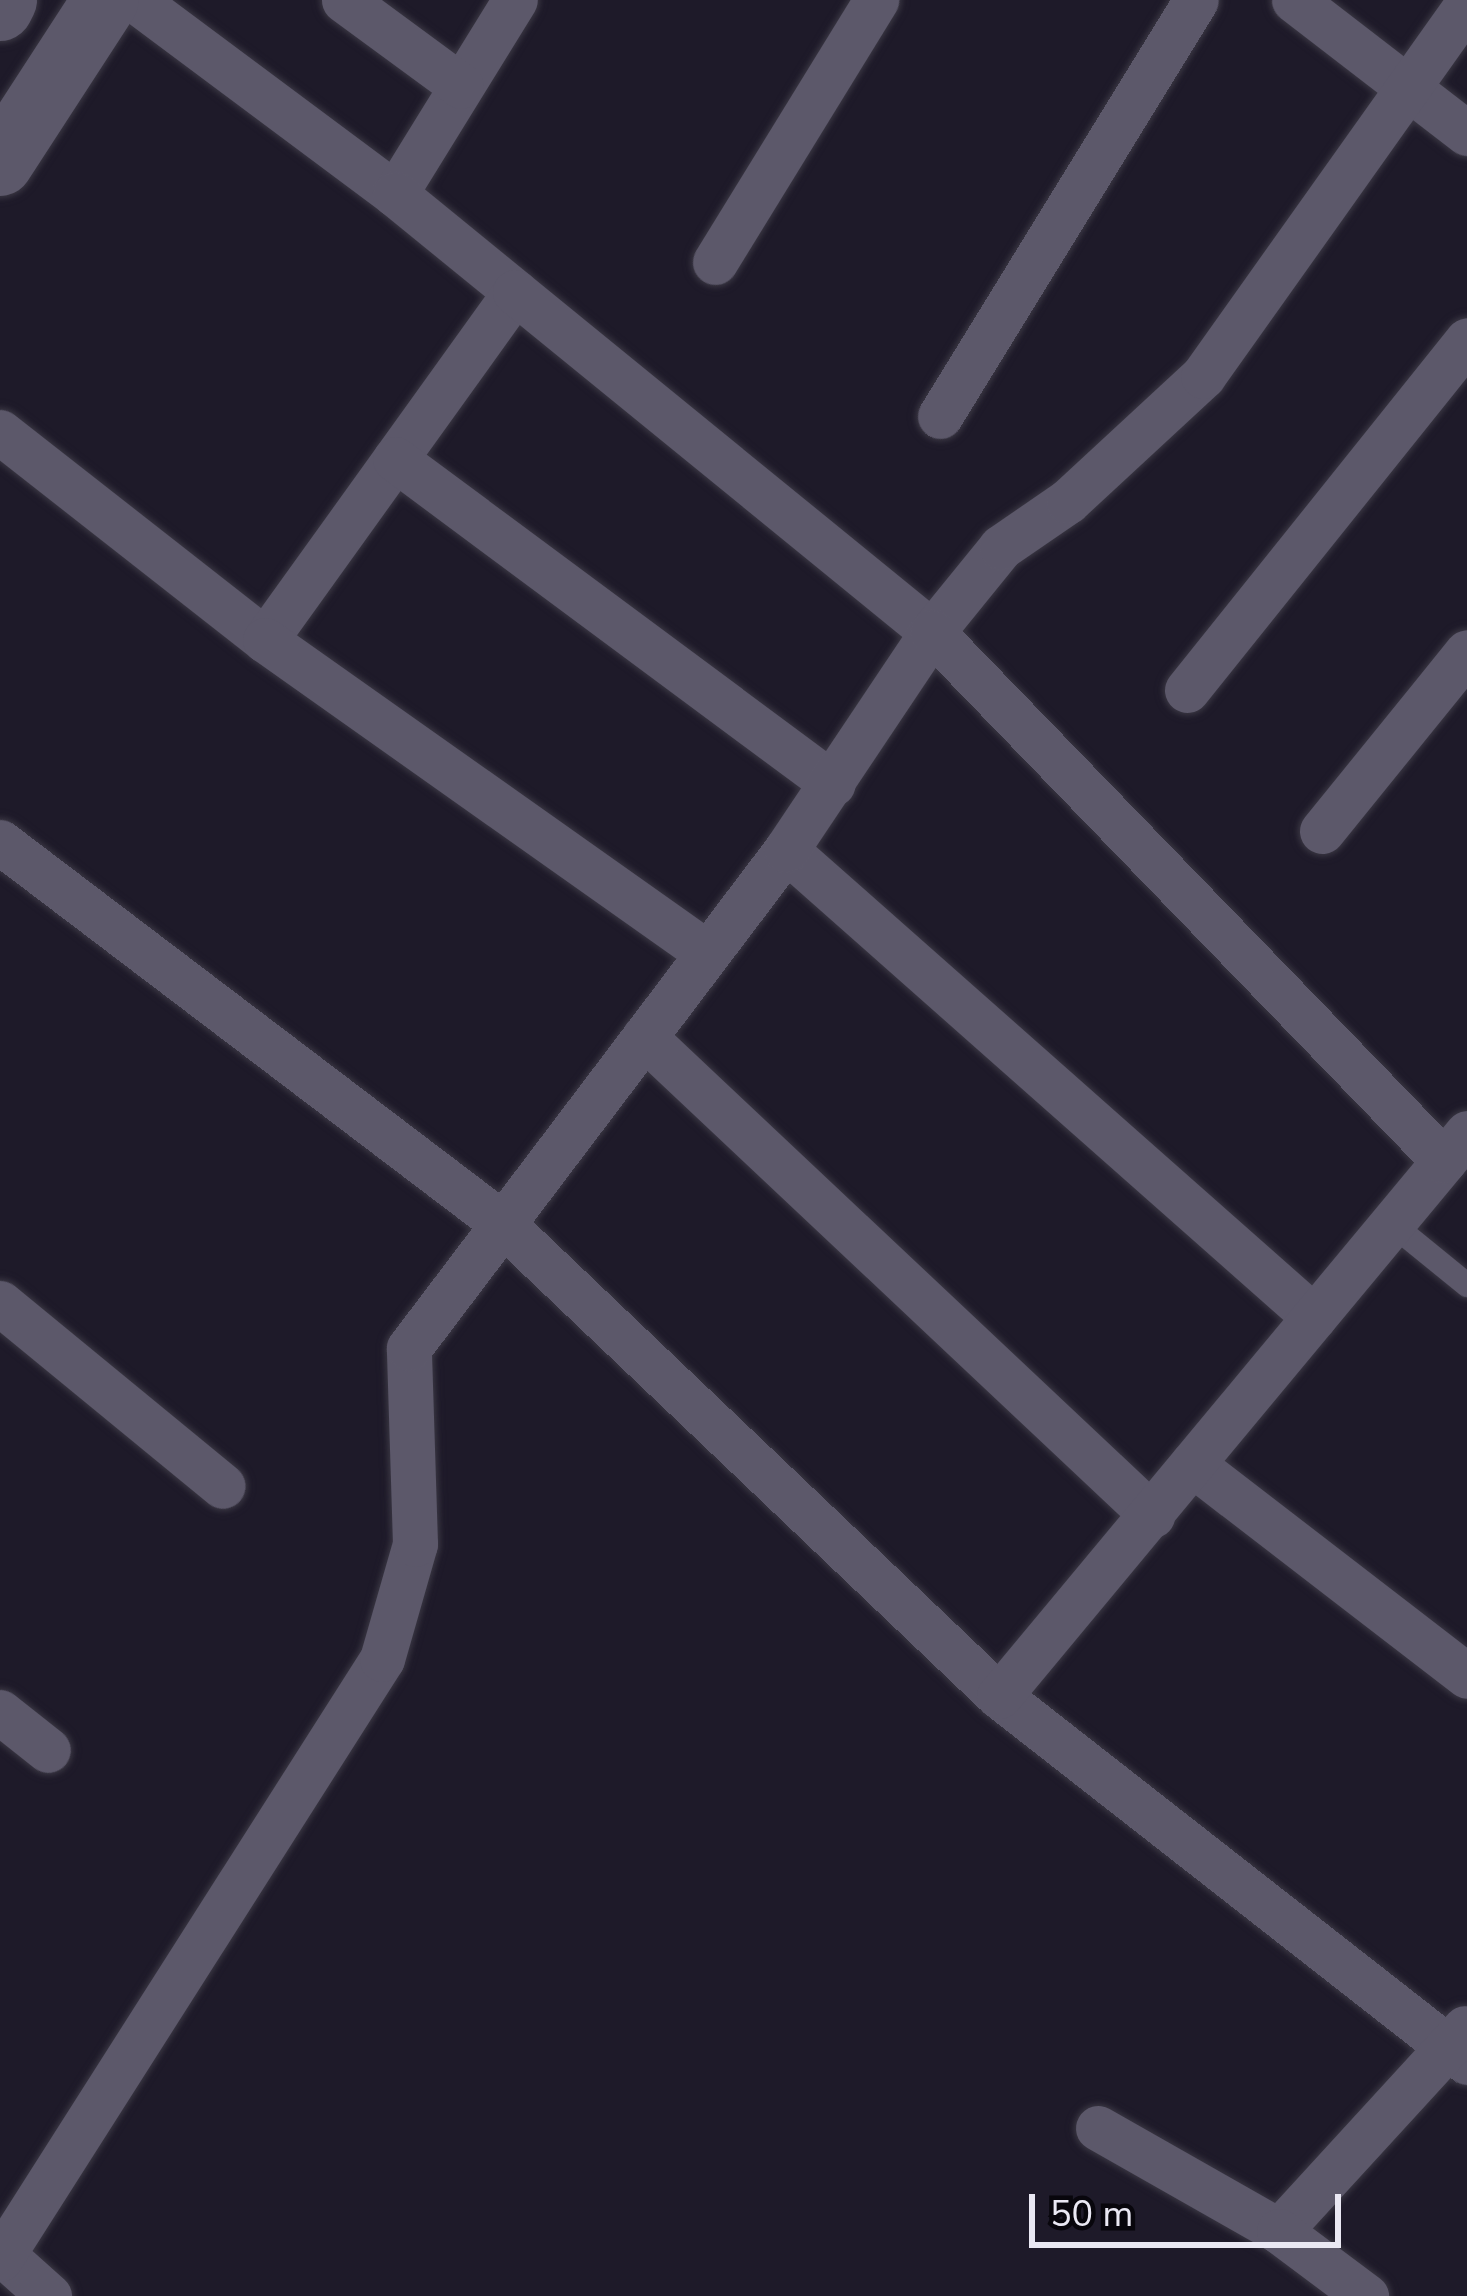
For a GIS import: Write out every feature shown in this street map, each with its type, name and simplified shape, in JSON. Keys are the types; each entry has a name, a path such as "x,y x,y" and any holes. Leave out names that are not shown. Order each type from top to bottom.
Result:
{"street":[{"path":"0,163 106,0"},
{"path":"135,0 395,194 932,632 1456,1147 999,1696"},
{"path":"344,0 461,86"},
{"path":"395,194 514,0"},
{"path":"715,262 876,0"},
{"path":"940,416 1196,0"},
{"path":"1294,0 1467,133"},
{"path":"50,2296 2,2258 382,1659 415,1544 409,1348 786,850 932,632 1001,548 1068,501 1203,376 1405,82 1467,4"},
{"path":"265,640 515,292"},
{"path":"1187,690 1467,340"},
{"path":"0,432 265,640 706,952"},
{"path":"395,459 833,784"},
{"path":"1322,831 1467,652"},
{"path":"0,842 503,1224 999,1696 1461,2046 1279,2230"},
{"path":"786,850 1315,1317"},
{"path":"644,1037 1152,1515"},
{"path":"0,1303 223,1486"},
{"path":"1192,1465 1467,1676"},
{"path":"0,1712 48,1750"},
{"path":"1098,2128 1279,2230 1366,2296"}],"lane":[{"path":"1392,1224 1467,1285"}]}
